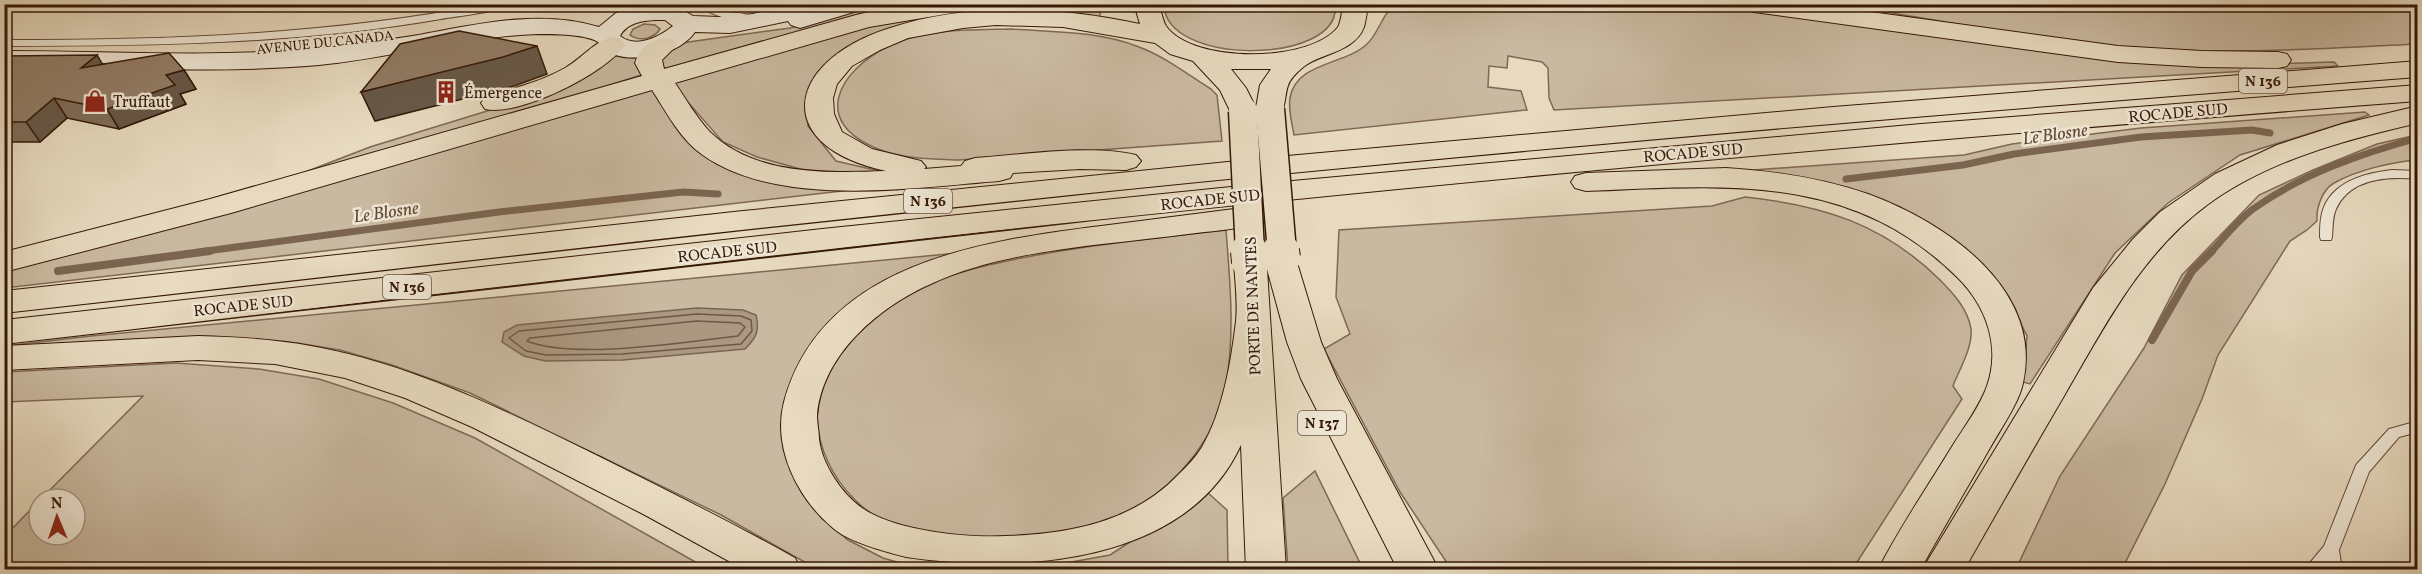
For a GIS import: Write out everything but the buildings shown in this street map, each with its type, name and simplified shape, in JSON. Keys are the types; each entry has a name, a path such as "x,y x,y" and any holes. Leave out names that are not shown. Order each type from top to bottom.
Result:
{"highway":[{"path":"4,262 120,234 860,12 913,4"},
{"path":"860,12 909,10 958,4"},
{"path":"1019,4 1069,4"},
{"path":"1146,4 1148,21 1160,36 1179,48 1203,56 1252,63 1300,57 1329,47 1348,32 1357,15 1356,4"},
{"path":"1754,4 2074,49 2169,57 2261,60 2418,55"},
{"path":"1800,4 1918,27"},
{"path":"1126,161 1080,160 941,168 879,162 848,149 827,134 819,110 821,91 837,66 863,48 899,33 945,24 996,19 1067,21 1106,25 1160,36"},
{"path":"202,210 226,196 361,144 532,92 557,82 652,25"},
{"path":"652,25 648,63 707,144 743,164 782,175 828,181 1079,167 1126,161 1632,118 1789,107 1857,125 1847,149 1627,173 1603,180"},
{"name":"PORTE DE NANTES","path":"1203,56 1228,80 1240,101 1257,110 1271,262 1252,324 1266,570"},
{"name":"N 137","path":"1257,110 1270,96 1276,79 1300,57"},
{"name":"ROCADE SUD","path":"4,332 1339,185 1857,125 2418,69"},
{"name":"ROCADE SUD","path":"4,302 1092,184 1467,147 2418,93"},
{"path":"1942,570 2105,296 2132,261 2170,220 2227,180 2280,154 2338,134 2418,114"},
{"path":"670,257 688,268 1099,229 1220,220 1603,180 1726,177 1760,179 1812,187 1858,201 1906,224 1948,250 1993,297 2006,328 2010,345 2005,385 1984,426 1898,570"},
{"path":"1220,220 1019,248 961,261 897,286 858,312 831,340 808,377 802,395 799,428 803,451 810,473 821,490 847,518 863,530 911,551 937,558 972,563 1008,563 1074,554 1123,536 1149,521 1185,493 1209,468 1227,438 1234,418 1252,324"},
{"path":"1271,262 1319,379 1419,570"},
{"name":"N 137","path":"1271,262 1317,411 1395,570"},
{"path":"4,357 170,349 248,351 311,358 362,370 431,394 510,428 671,510 781,570"}],"street":[{"path":"652,25 752,23 820,4"},
{"path":"652,25 777,25 860,12"},
{"name":"AVENUE DU CANADA","path":"15,59 278,48 354,41 489,23 652,25"}],"lane":[{"path":"4,43 251,37 312,33 390,24 507,4"},
{"path":"703,4 719,14 729,16 781,16"},
{"path":"2326,237 2328,210 2348,186 2378,175 2398,173 2418,175"},
{"path":"2312,570 2331,550 2362,469 2394,433 2418,426"},
{"path":"2331,550 2334,570"}],"shaded area":[{"path":"1164,4 1335,5 1330,25 1311,39 1284,48 1252,51 1220,48 1192,39 1172,25"},
{"path":"1535,4 1707,5 2098,56 2235,65 2334,62 2338,66 1554,110 1549,98 1548,68 1542,62 1508,56 1507,68 1489,66 1488,87 1521,91 1527,110 1294,135 1290,116 1290,98 1294,86 1301,77 1311,71 1358,51 1367,44 1390,9"},
{"path":"869,5 896,5 662,70 656,59 681,43 790,28"},
{"path":"1097,5 1102,8 1099,18 934,21 826,67 811,84 806,101 808,126 836,161 888,173 811,172 757,157 723,142 670,82 812,41 920,15 974,7 1062,8"},
{"path":"1845,5 2417,5 2417,44 2236,51 2133,48 2010,33"},
{"path":"644,24 655,25 660,29 654,35 646,38 630,35 633,29"},
{"path":"1011,29 1076,33 1108,38 1158,55 1217,95 1222,141 959,160 908,157 878,149 857,138 844,125 838,111 839,97 845,82 871,56 903,40 933,33"},
{"path":"616,53 637,55 647,73 576,96 300,174 370,147 500,107"},
{"path":"655,87 700,150 859,189 5,288 4,268"},
{"path":"2365,112 2369,115 2240,155 2168,203 2115,253 2030,384 2023,382 2027,336 2007,296 1983,264 1938,230 1779,176 1753,170 1964,155 2012,144 2141,128"},
{"path":"2417,135 2417,160 2375,167 2334,183 2326,190 2321,200 2317,221 2290,241 2218,355 2202,399 2165,484 2122,569 2016,569 2060,476 2144,348 2182,275 2259,195 2377,144"},
{"path":"1745,197 1800,205 1850,220 1873,231 1918,260 1949,290 1967,315 1971,329 1970,343 1953,386 1962,399 1852,570 1451,569 1400,492 1324,349 1350,334 1336,297 1339,230 1712,206"},
{"path":"1226,230 1231,327 1229,366 1221,404 1214,423 1193,458 1165,487 1123,519 1101,528 1031,545 1019,547 998,545 896,528 871,513 839,481 828,462 821,441 817,420 819,397 826,375 843,348 880,312 894,302 938,280 1007,261 1102,245"},
{"path":"958,253 819,339 797,368 788,392 782,427 801,490 822,518 848,540 883,558 921,569 817,569 721,515 470,393 392,365 340,350 297,343 241,339 5,348 5,346 91,336"},
{"path":"176,363 259,369 319,379 393,403 475,438 708,569 5,569 5,536 27,513 27,547 87,547 87,487 53,487 143,396 5,402 5,372"},
{"path":"1315,471 1363,569 1288,569 1283,498"},
{"path":"1207,492 1227,510 1228,569 1027,570 1110,555"}],"water":[{"path":"697,308 743,310 756,315 758,326 754,338 745,349 623,360 545,361 524,356 502,342 504,332 517,325"}],"waterway":[{"name":"Le Blosne","path":"1846,179 1963,165 2014,154 2141,137 2252,130 2270,133"},
{"path":"2211,252 2247,214 2291,185 2353,158 2418,138"},
{"name":"Le Blosne","path":"199,252 499,212 683,192 718,194"},
{"name":"Le Blosne","path":"58,271 210,251"},
{"path":"2152,340 2192,271 2211,252"}],"place":[{"name":"Émergence","path":"446,92"},
{"name":"Truffaut","path":"95,101"}]}
